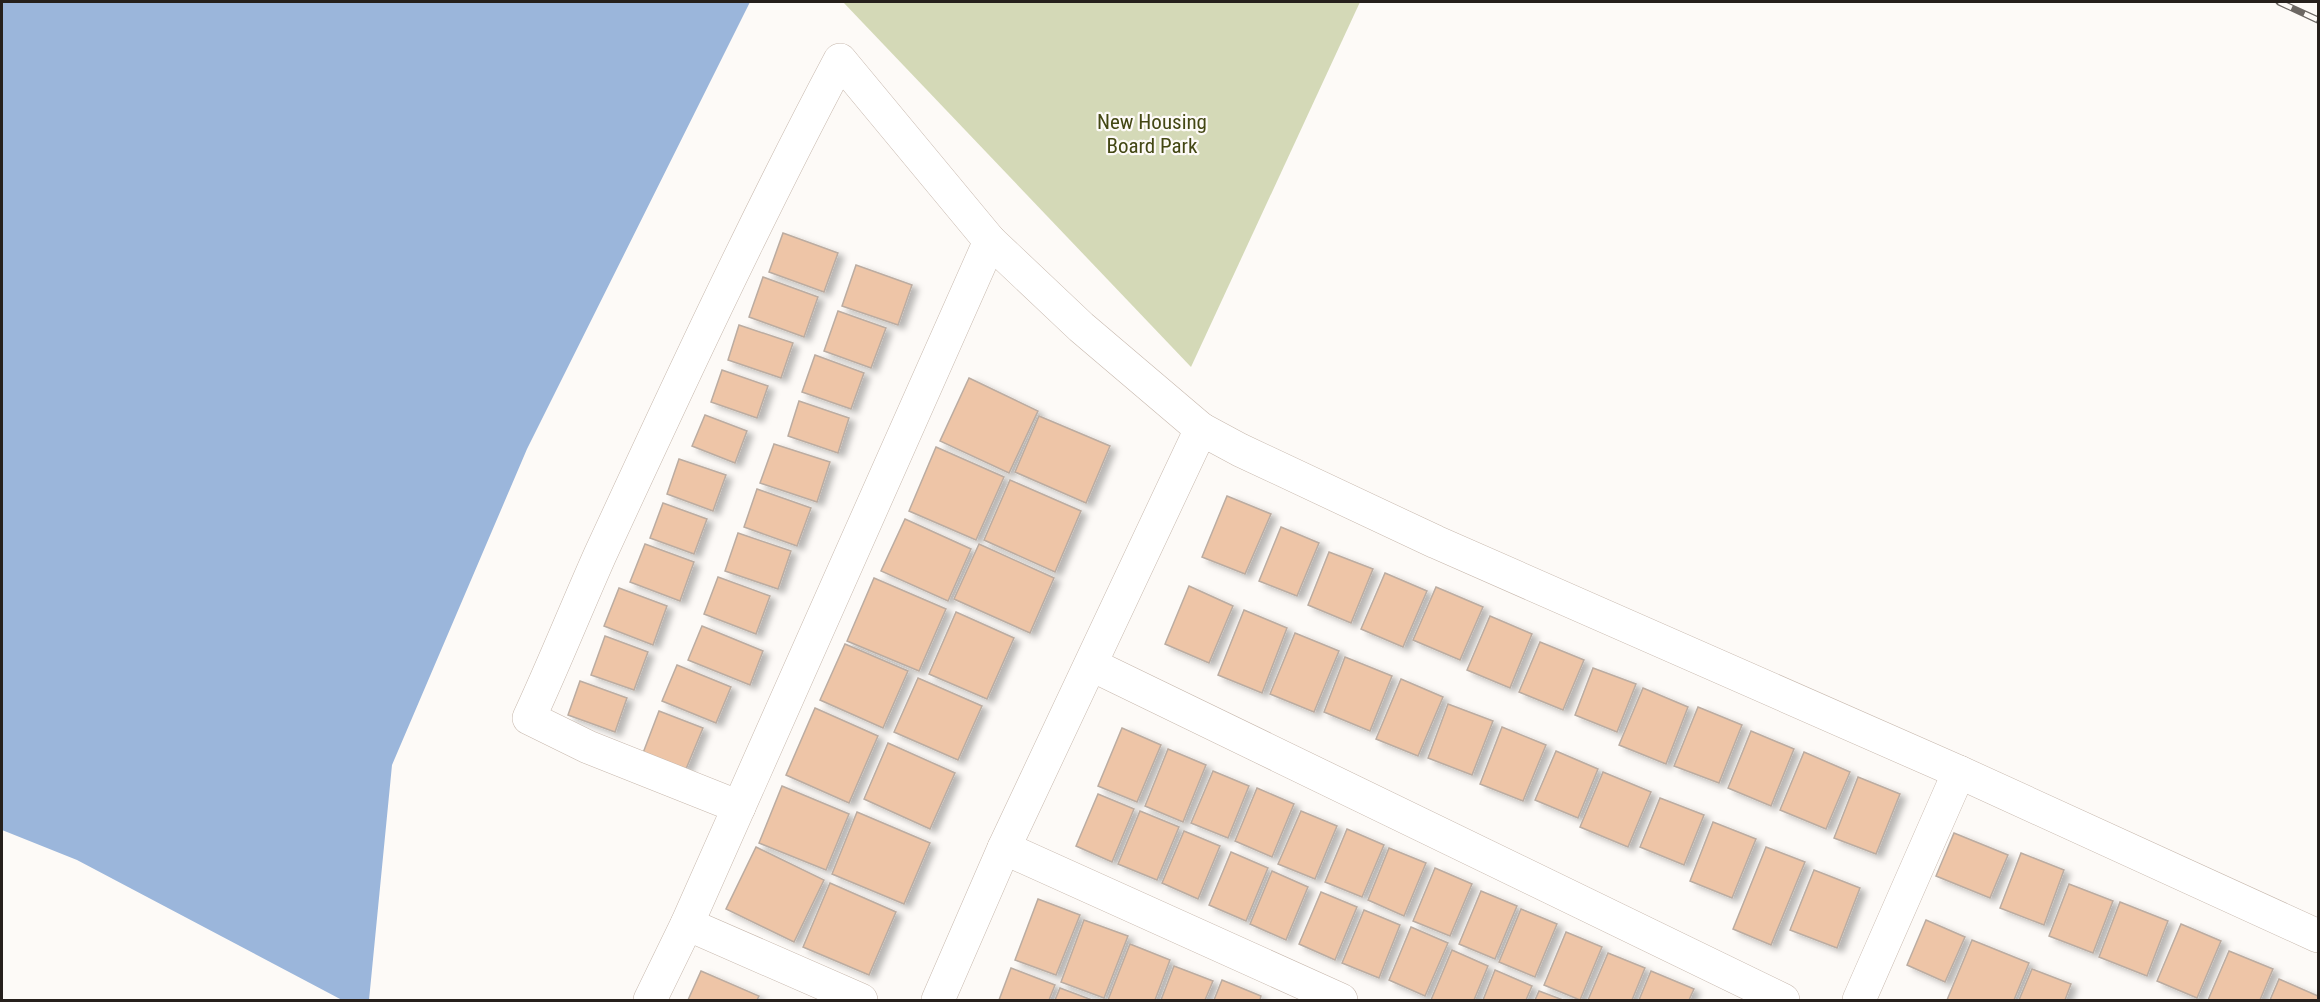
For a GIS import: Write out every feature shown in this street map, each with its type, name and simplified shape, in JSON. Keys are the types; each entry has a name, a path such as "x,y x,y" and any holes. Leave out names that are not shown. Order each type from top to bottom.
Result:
{"street":[{"path":"739,807 588,747 529,718 600,556 744,249 795,144 840,60 990,242 1081,327 1201,429 1240,450 1436,542 1959,772 2319,936"},
{"path":"650,1000 687,924 990,242"},
{"path":"938,1000 1004,848 1201,429"},
{"path":"1092,664 1783,1000"},
{"path":"1859,1000 1959,772"},
{"path":"1004,848 1341,1000"},
{"path":"687,924 861,1000"}],"green space":[{"name":"New Housing Board Park","path":"843,2 1360,2 1191,367"}],"water":[{"path":"2,2 750,2 527,449 392,765 369,1000 342,1000 77,860 2,830"}],"building":[{"path":"783,233 838,253 824,292 769,272"},
{"path":"856,265 912,285 898,325 842,306"},
{"path":"763,277 818,297 804,337 749,317"},
{"path":"838,311 886,328 871,368 824,351"},
{"path":"739,325 793,343 781,378 728,360"},
{"path":"815,355 864,373 851,409 802,392"},
{"path":"722,370 768,386 757,418 711,402"},
{"path":"969,378 1038,411 1009,473 940,441"},
{"path":"799,401 849,418 838,453 788,436"},
{"path":"705,415 747,431 735,463 692,446"},
{"path":"1039,416 1110,446 1086,503 1015,472"},
{"path":"774,444 830,462 817,502 760,483"},
{"path":"936,447 1004,477 976,540 909,511"},
{"path":"679,459 726,475 713,511 667,494"},
{"path":"1010,480 1081,511 1055,572 984,540"},
{"path":"757,489 811,508 797,546 744,527"},
{"path":"1227,496 1271,514 1245,574 1202,557"},
{"path":"663,503 707,519 694,554 650,538"},
{"path":"905,519 971,549 948,601 881,571"},
{"path":"1281,527 1319,543 1297,596 1259,581"},
{"path":"738,533 791,551 778,589 725,571"},
{"path":"645,544 694,562 680,601 630,582"},
{"path":"979,544 1054,578 1030,633 954,599"},
{"path":"1329,552 1373,569 1351,623 1308,605"},
{"path":"1385,573 1427,591 1403,647 1361,629"},
{"path":"718,577 770,596 756,634 704,614"},
{"path":"874,578 946,609 919,671 847,641"},
{"path":"1189,586 1233,606 1209,663 1165,644"},
{"path":"1436,587 1483,607 1460,660 1413,640"},
{"path":"619,588 667,606 653,645 604,626"},
{"path":"1244,610 1287,628 1262,693 1218,675"},
{"path":"956,612 1014,638 987,699 929,674"},
{"path":"1490,616 1532,634 1510,688 1467,670"},
{"path":"702,626 763,651 750,685 688,660"},
{"path":"1295,633 1339,651 1314,712 1270,694"},
{"path":"605,636 648,652 634,690 591,675"},
{"path":"1540,642 1584,660 1563,710 1519,692"},
{"path":"845,644 908,671 883,728 820,700"},
{"path":"1345,657 1392,676 1370,731 1324,712"},
{"path":"677,665 731,687 716,723 662,701"},
{"path":"1593,668 1636,684 1617,732 1575,715"},
{"path":"918,678 982,706 958,760 894,732"},
{"path":"1401,679 1443,697 1418,756 1376,739"},
{"path":"580,681 627,698 615,732 568,715"},
{"path":"1643,688 1688,707 1666,764 1619,745"},
{"path":"1448,704 1493,721 1472,775 1428,758"},
{"path":"1698,707 1742,725 1719,783 1674,766"},
{"path":"815,708 878,736 849,803 786,775"},
{"path":"659,711 703,728 686,769 643,753"},
{"path":"1502,727 1546,745 1523,801 1480,784"},
{"path":"1122,728 1161,745 1137,802 1098,786"},
{"path":"1751,731 1794,749 1771,806 1728,788"},
{"path":"888,743 955,773 930,829 864,799"},
{"path":"1168,749 1206,765 1183,822 1145,806"},
{"path":"1556,751 1598,769 1578,818 1535,800"},
{"path":"1804,752 1850,772 1826,829 1780,810"},
{"path":"1213,771 1249,786 1228,838 1191,823"},
{"path":"1603,772 1651,792 1628,847 1580,827"},
{"path":"1858,777 1900,794 1876,854 1834,838"},
{"path":"782,786 849,814 826,870 759,843"},
{"path":"1257,788 1294,804 1272,857 1235,841"},
{"path":"1098,794 1134,809 1112,862 1076,846"},
{"path":"1660,798 1704,815 1684,865 1640,847"},
{"path":"1140,811 1179,827 1157,880 1118,864"},
{"path":"1301,811 1337,826 1315,879 1278,864"},
{"path":"857,812 930,843 904,904 832,874"},
{"path":"1713,822 1756,839 1732,898 1690,881"},
{"path":"1347,829 1384,845 1362,897 1325,882"},
{"path":"1184,831 1220,846 1198,899 1162,883"},
{"path":"1954,833 2008,855 1990,898 1936,876"},
{"path":"756,847 824,880 794,942 726,909"},
{"path":"1766,847 1805,862 1771,945 1733,929"},
{"path":"1389,848 1426,863 1404,916 1368,900"},
{"path":"1231,852 1268,868 1246,921 1209,905"},
{"path":"2021,853 2064,870 2044,925 2000,908"},
{"path":"1435,868 1472,884 1450,936 1413,921"},
{"path":"1814,870 1860,888 1837,948 1790,930"},
{"path":"1272,871 1308,887 1286,940 1250,924"},
{"path":"830,883 896,912 869,975 803,947"},
{"path":"2069,884 2113,901 2093,953 2049,936"},
{"path":"1481,891 1517,906 1495,959 1459,944"},
{"path":"1321,892 1357,907 1335,960 1299,944"},
{"path":"1038,899 1080,915 1056,975 1015,960"},
{"path":"2120,902 2168,921 2147,976 2099,957"},
{"path":"1521,909 1557,924 1535,977 1499,962"},
{"path":"1364,910 1400,925 1379,978 1342,963"},
{"path":"1084,920 1128,936 1104,998 1061,982"},
{"path":"1926,920 1965,937 1945,982 1907,965"},
{"path":"2181,924 2221,941 2197,998 2157,981"},
{"path":"1411,927 1448,943 1425,996 1389,980"},
{"path":"1566,932 1602,947 1580,1000 1544,985"},
{"path":"1972,940 2029,963 2014,1000 1947,1000"},
{"path":"1130,944 1170,960 1155,1000 1108,1000"},
{"path":"1452,950 1488,966 1474,1000 1431,1000"},
{"path":"2229,951 2273,969 2260,1000 2208,1000"},
{"path":"1608,953 1645,968 1632,1000 1588,1000"},
{"path":"1174,966 1213,981 1205,1000 1161,1000"},
{"path":"1011,968 1055,985 1049,1000 999,1000"},
{"path":"2032,969 2071,984 2065,1000 2019,1000"},
{"path":"1495,970 1532,986 1526,1000 1483,1000"},
{"path":"701,971 759,996 757,1000 688,1000"},
{"path":"1651,971 1694,989 1689,1000 1639,1000"},
{"path":"2279,979 2318,996 2318,1000 2270,1000"},
{"path":"1222,980 1261,996 1260,1000 1214,1000"},
{"path":"1060,988 1092,1000 1055,1000"},
{"path":"1539,991 1563,1000 1535,1000"}],"railway":[{"path":"2279,2 2318,20"}]}
